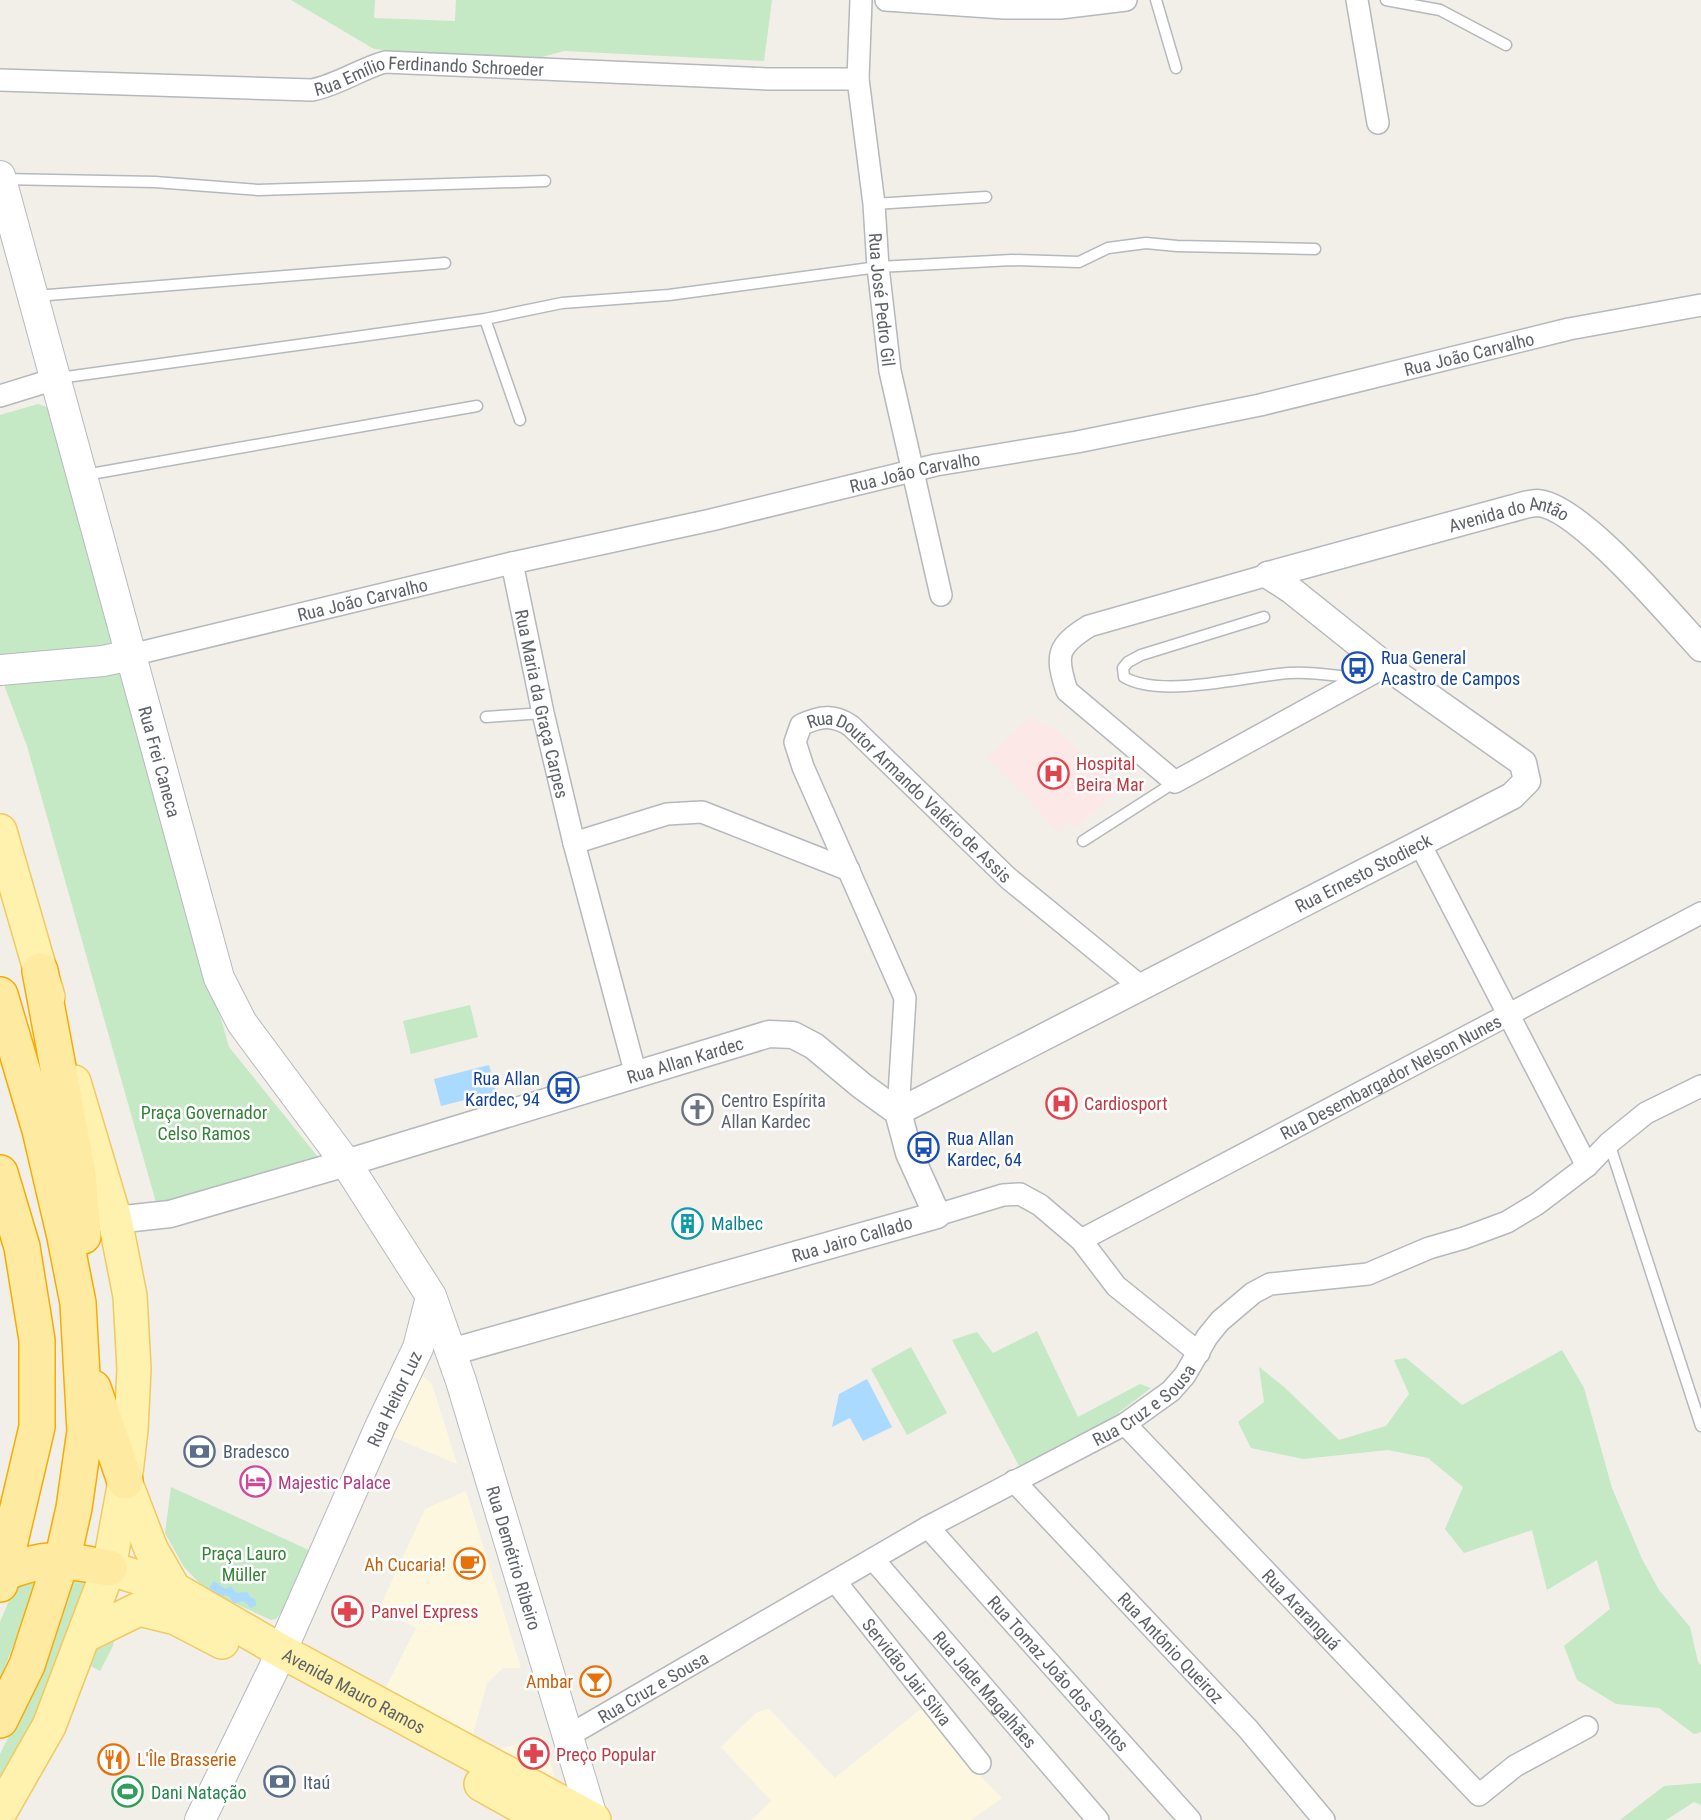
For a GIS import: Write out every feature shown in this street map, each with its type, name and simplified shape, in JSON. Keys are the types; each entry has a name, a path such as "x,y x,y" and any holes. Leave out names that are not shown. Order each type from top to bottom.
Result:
{"highway":[{"path":"0,1720 27,1665 62,1559 74,1508 85,1431 78,1303 83,1233 78,1174 40,971"},
{"path":"0,995 40,1130 78,1303"},
{"path":"0,1061 12,1072 40,1130"},
{"path":"0,1172 22,1247 37,1340 37,1427 2,1579"},
{"path":"81,1356 125,1480"},
{"path":"2,1579 33,1562 62,1559 109,1568"}],"main road":[{"name":"Rua Frei Caneca","path":"0,177 219,978 242,1023 346,1163 431,1296"},
{"path":"0,670 103,661 131,655"},
{"path":"0,831 115,1220 130,1296 134,1369 125,1480 109,1568 49,1726 0,1812"},
{"name":"Rua Demétrio Ribeiro","path":"431,1296 452,1352 593,1820"},
{"name":"Rua Heitor Luz","path":"200,1820 277,1660 418,1348 431,1296"},
{"path":"125,1480 151,1549 174,1589"},
{"name":"Avenida Mauro Ramos","path":"109,1568 174,1589 277,1660 545,1820"},
{"name":"Avenida Mauro Ramos","path":"84,1636 139,1609 176,1618 277,1660 593,1820"}],"street":[{"name":"Rua José Pedro Gil","path":"861,0 858,79 874,204 890,371 941,594"},
{"path":"886,0 1004,8 1060,8 1126,0"},
{"path":"1357,0 1378,123"},
{"name":"Rua Emílio Ferdinando Schroeder","path":"0,80 312,90 326,87 385,62 768,79 858,79"},
{"name":"Rua João Carvalho","path":"131,655 914,470 1077,442 1260,405 1569,329 1701,305"},
{"path":"0,396 55,379"},
{"name":"Avenida do Antão","path":"1269,575 1538,503 1562,512 1583,527 1701,648"},
{"name":"Rua Maria da Graça Carpes","path":"512,563 543,713 574,843 636,1075"},
{"path":"1269,575 1089,626 1066,642 1060,657 1061,673 1067,691 1175,782 1375,672"},
{"name":"Rua Ernesto Stodieck","path":"898,1112 1512,796 1527,781 1523,763 1375,672 1291,590 1269,575"},
{"name":"Rua Doutor Armando Valério de Assis","path":"898,1112 905,998 803,767 795,742 801,725 818,717 838,717 851,726 1009,878 1140,986"},
{"path":"574,843 667,814 702,812 849,870"},
{"path":"1420,844 1587,1166"},
{"name":"Rua Desembargador Nelson Nunes","path":"1081,1240 1701,913"},
{"name":"Rua Allan Kardec","path":"346,1163 769,1034 793,1035 814,1046 898,1112"},
{"name":"Rua Cruz e Sousa","path":"568,1736 928,1527 1125,1424 1171,1391 1220,1321 1253,1293 1270,1284 1368,1274 1429,1248 1507,1222 1537,1204 1587,1166 1609,1143 1646,1113 1701,1086"},
{"path":"898,1112 909,1153 937,1215"},
{"path":"115,1220 170,1214 346,1163"},
{"name":"Rua Jairo Callado","path":"452,1352 1003,1195 1020,1194 1040,1205 1081,1240 1116,1286 1199,1353"},
{"name":"Rua Araranguá","path":"1125,1424 1479,1795 1515,1766 1587,1727"},
{"name":"Rua Antônio Queiroz","path":"1014,1481 1248,1729 1324,1820"},
{"name":"Rua Tomaz João dos Santos","path":"928,1527 1190,1820"},
{"name":"Rua Jade Magalhães","path":"873,1559 1098,1820"},
{"name":"Servidão Jair Silva","path":"835,1581 980,1763"}],"lane":[{"path":"1156,0 1176,68"},
{"path":"1385,0 1440,10 1506,45"},
{"path":"0,177 123,180 258,190 545,181"},
{"path":"874,204 986,197"},
{"path":"55,379 485,320 562,303 669,295 878,267 1012,260 1079,262 1108,248 1146,243 1315,249"},
{"path":"32,296 445,263"},
{"path":"485,320 520,420"},
{"path":"83,476 477,406"},
{"path":"1264,617 1141,655 1123,668 1124,677 1134,683 1160,686 1201,684 1289,673 1375,672"},
{"path":"486,717 543,713"},
{"path":"1083,841 1175,782"},
{"path":"1609,1143 1701,1426"}],"shaded area":[{"name":"Hospital Beira Mar","path":"1031,716 1037,723 1044,723 1049,729 1055,728 1120,789 1076,827 1069,822 1058,833 987,758"},
{"path":"421,1375 432,1384 457,1464 393,1437"},
{"path":"466,1491 521,1668 503,1668 487,1683 471,1741 383,1693 416,1628 379,1609 425,1509"},
{"path":"922,1708 964,1759 1002,1798 971,1820 751,1820 771,1801 721,1747 757,1712 769,1709 835,1778"},
{"path":"542,1736 554,1775 553,1783 491,1752"}],"green space":[{"path":"291,0 375,0 374,18 455,21 456,0 772,0 764,61 564,51 542,57 374,49"},
{"name":"Praça Governador Celso Ramos","path":"38,404 47,407 229,1047 318,1157 157,1206 27,746 0,674 0,415"},
{"path":"470,1005 478,1037 411,1054 403,1021"},
{"path":"1037,1331 1078,1417 1140,1384 1151,1388 1113,1417 1019,1466 952,1340 977,1332 993,1353"},
{"path":"911,1347 947,1413 907,1435 871,1369"},
{"path":"1562,1350 1584,1388 1612,1488 1642,1559 1659,1590 1690,1627 1701,1665 1701,1732 1694,1734 1659,1708 1616,1704 1577,1680 1564,1646 1610,1609 1597,1560 1547,1590 1532,1530 1464,1553 1445,1529 1463,1487 1428,1458 1388,1450 1303,1459 1251,1448 1238,1422 1264,1402 1259,1367 1283,1386 1339,1440 1386,1426 1409,1394 1394,1360 1406,1358 1462,1405"},
{"name":"Praça Lauro Müller","path":"171,1487 311,1551 282,1612 276,1619 271,1620 206,1590 184,1567 165,1533"},
{"path":"69,1575 92,1577 61,1671 0,1791 0,1754 37,1680"},
{"path":"40,1578 0,1679 0,1622 16,1584"},
{"path":"116,1630 113,1646 100,1671 81,1661"},
{"path":"1701,1783 1701,1805 1694,1802 1666,1820 1620,1820 1664,1786"}],"water":[{"path":"489,1065 496,1092 441,1106 434,1079"},
{"path":"867,1379 892,1427 863,1441 850,1418 832,1427 839,1394"},
{"path":"214,1581 225,1589 231,1586 236,1593 247,1592 255,1599 256,1605 251,1608 241,1601 233,1604 230,1597 225,1595 220,1598 209,1588"}],"place":[{"name":"Rua General Acastro de Campos","path":"1358,667"},
{"name":"Hospital Beira Mar","path":"1053,773"},
{"name":"Rua Allan Kardec, 94","path":"563,1088"},
{"name":"Cardiosport","path":"1061,1103"},
{"name":"Centro Espírita Allan Kardec","path":"698,1110"},
{"name":"Rua Allan Kardec, 64","path":"924,1148"},
{"name":"Malbec","path":"688,1223"},
{"name":"Bradesco","path":"200,1451"},
{"name":"Majestic Palace","path":"255,1482"},
{"name":"Ah Cucaria!","path":"469,1564"},
{"name":"Panvel Express","path":"348,1611"},
{"name":"Ambar","path":"596,1681"},
{"name":"Preço Popular","path":"533,1754"},
{"name":"L'Île Brasserie","path":"114,1759"},
{"name":"Itaú","path":"280,1782"},
{"name":"Dani Natação","path":"128,1792"}]}
